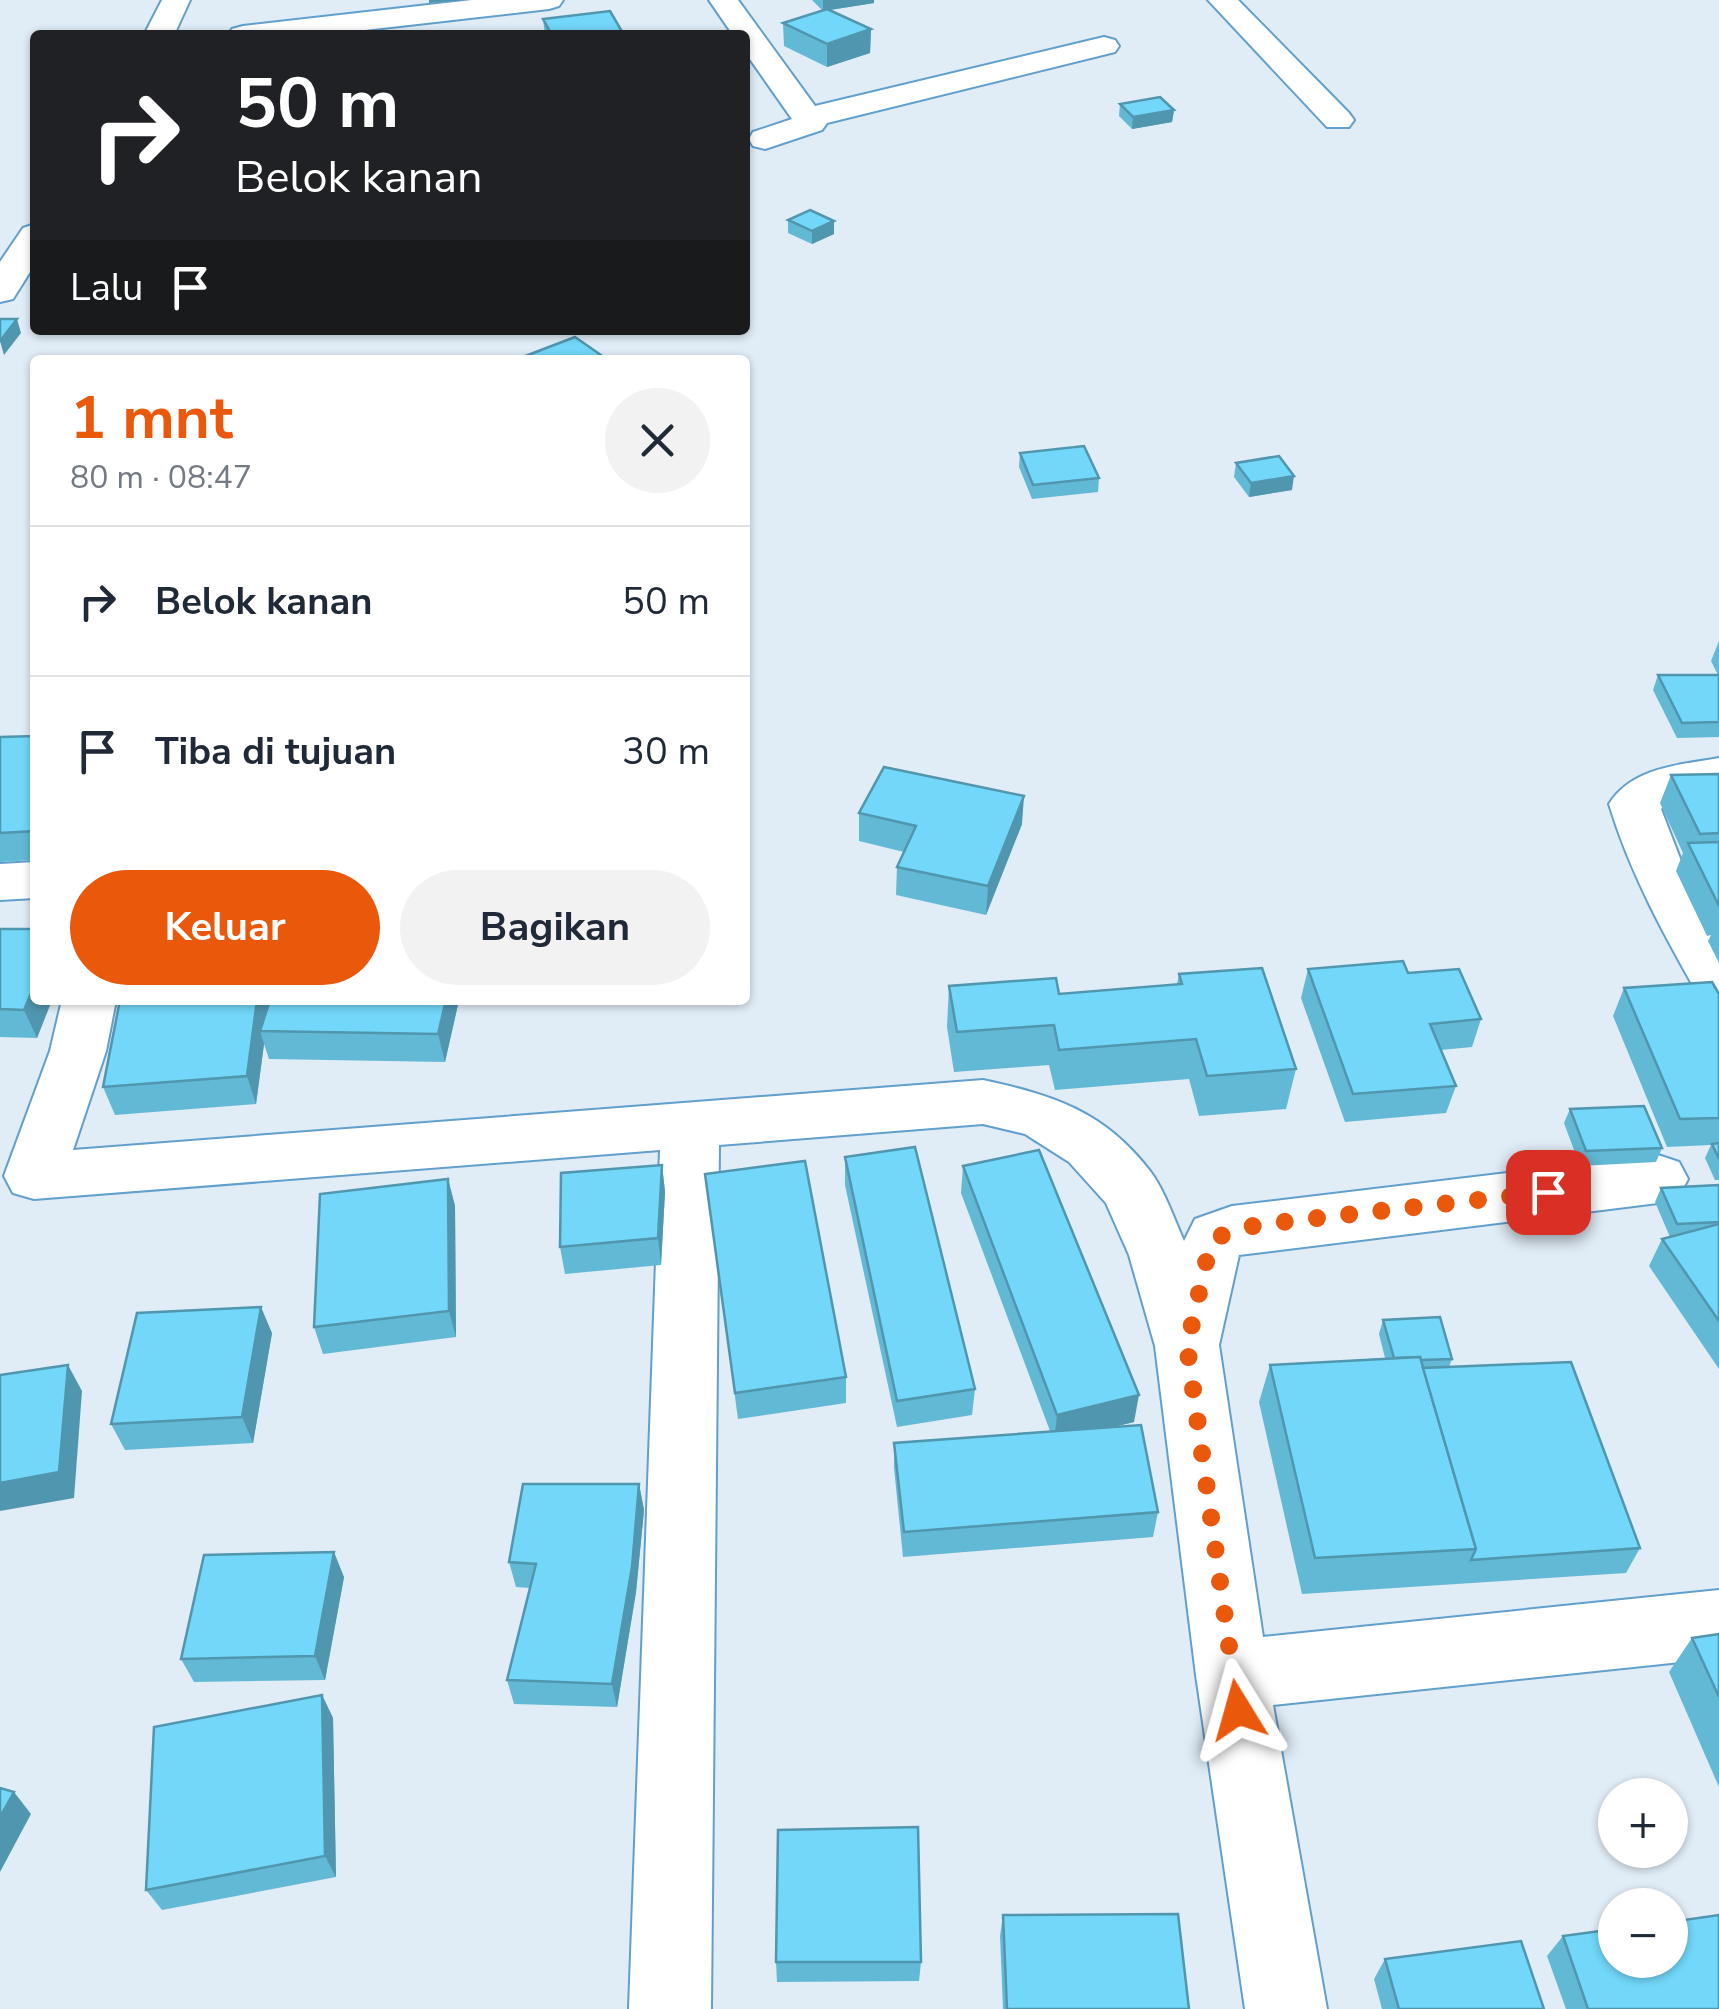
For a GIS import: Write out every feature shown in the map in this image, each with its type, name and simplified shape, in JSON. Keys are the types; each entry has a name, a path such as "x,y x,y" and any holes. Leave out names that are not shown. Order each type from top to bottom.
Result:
{"street":[{"path":"161,30 176,0"},
{"path":"287,30 549,0"},
{"path":"723,0 740,30"},
{"path":"1222,0 1338,120"},
{"path":"807,118 1104,46"},
{"path":"754,56 811,123 765,138"},
{"path":"0,291 30,243"},
{"path":"1719,774 1661,785 1634,804 1646,846 1672,904 1719,984"},
{"path":"0,882 30,880"},
{"path":"17,1176 78,1051 88,1005"},
{"path":"17,1176 983,1102 1041,1115 1090,1146 1130,1189 1160,1255 1187,1346 1232,1675 1286,2009"},
{"path":"670,2009 690,1125"},
{"path":"1187,1346 1207,1258 1217,1237 1232,1231 1658,1179"},
{"path":"1232,1675 1719,1624"}],"building":[{"path":"827,9 871,29 827,44 783,23"},
{"path":"610,11 621,30 549,30 543,19"},
{"path":"1160,97 1174,110 1133,117 1120,104"},
{"path":"810,210 834,221 812,231 788,220"},
{"path":"0,319 17,319 0,341"},
{"path":"575,337 601,355 528,355"},
{"path":"1084,446 1099,478 1033,485 1020,453"},
{"path":"1279,456 1294,476 1251,483 1236,463"},
{"path":"1658,675 1719,675 1719,722 1682,723"},
{"path":"30,736 30,831 0,833 0,737"},
{"path":"884,767 1024,796 988,886 897,867 916,826 859,813"},
{"path":"1719,774 1719,833 1700,834 1671,775"},
{"path":"1719,842 1719,906 1688,843"},
{"path":"0,929 30,929 30,996 24,1010 0,1009"},
{"path":"1403,961 1408,973 1459,969 1481,1019 1430,1024 1456,1086 1353,1094 1308,969"},
{"path":"1262,968 1296,1069 1207,1076 1196,1039 1059,1050 1054,1025 957,1032 949,986 1056,978 1059,994 1182,984 1179,974"},
{"path":"1712,982 1719,994 1719,1118 1680,1119 1624,988"},
{"path":"119,1005 256,1005 247,1076 103,1087"},
{"path":"268,1005 445,1005 438,1034 260,1031"},
{"path":"1644,1106 1662,1148 1586,1151 1570,1109"},
{"path":"915,1147 975,1389 897,1401 845,1157"},
{"path":"1039,1150 1139,1395 1057,1415 963,1166"},
{"path":"805,1161 846,1377 735,1393 705,1174"},
{"path":"662,1165 658,1238 560,1247 561,1173"},
{"path":"448,1179 449,1311 314,1327 320,1194"},
{"path":"1719,1185 1719,1222 1677,1224 1661,1188"},
{"path":"1719,1224 1719,1321 1662,1239"},
{"path":"261,1307 242,1417 111,1424 137,1313"},
{"path":"1440,1317 1452,1359 1394,1358 1383,1320"},
{"path":"1420,1357 1476,1549 1315,1558 1270,1365"},
{"path":"1571,1362 1640,1548 1471,1560 1476,1549 1423,1368"},
{"path":"68,1365 59,1472 0,1483 0,1375"},
{"path":"1141,1425 1158,1512 904,1532 894,1443"},
{"path":"523,1484 639,1484 632,1567 612,1684 507,1680 536,1564 509,1562"},
{"path":"334,1552 315,1656 181,1659 204,1555"},
{"path":"1719,1634 1719,1697 1692,1638"},
{"path":"322,1695 325,1856 146,1890 154,1727"},
{"path":"0,1788 14,1792 0,1817"},
{"path":"918,1827 921,1962 776,1962 778,1830"},
{"path":"1178,1914 1189,2009 1007,2009 1003,1915"},
{"path":"1719,1915 1719,2009 1588,2009 1563,1936 1598,1931 1598,1978 1688,1978 1688,1919"},
{"path":"1521,1941 1544,2009 1399,2009 1385,1959"}],"route":[{"path":"1238,1710 1187,1346 1207,1258 1217,1237 1256,1225 1548,1192"}]}
